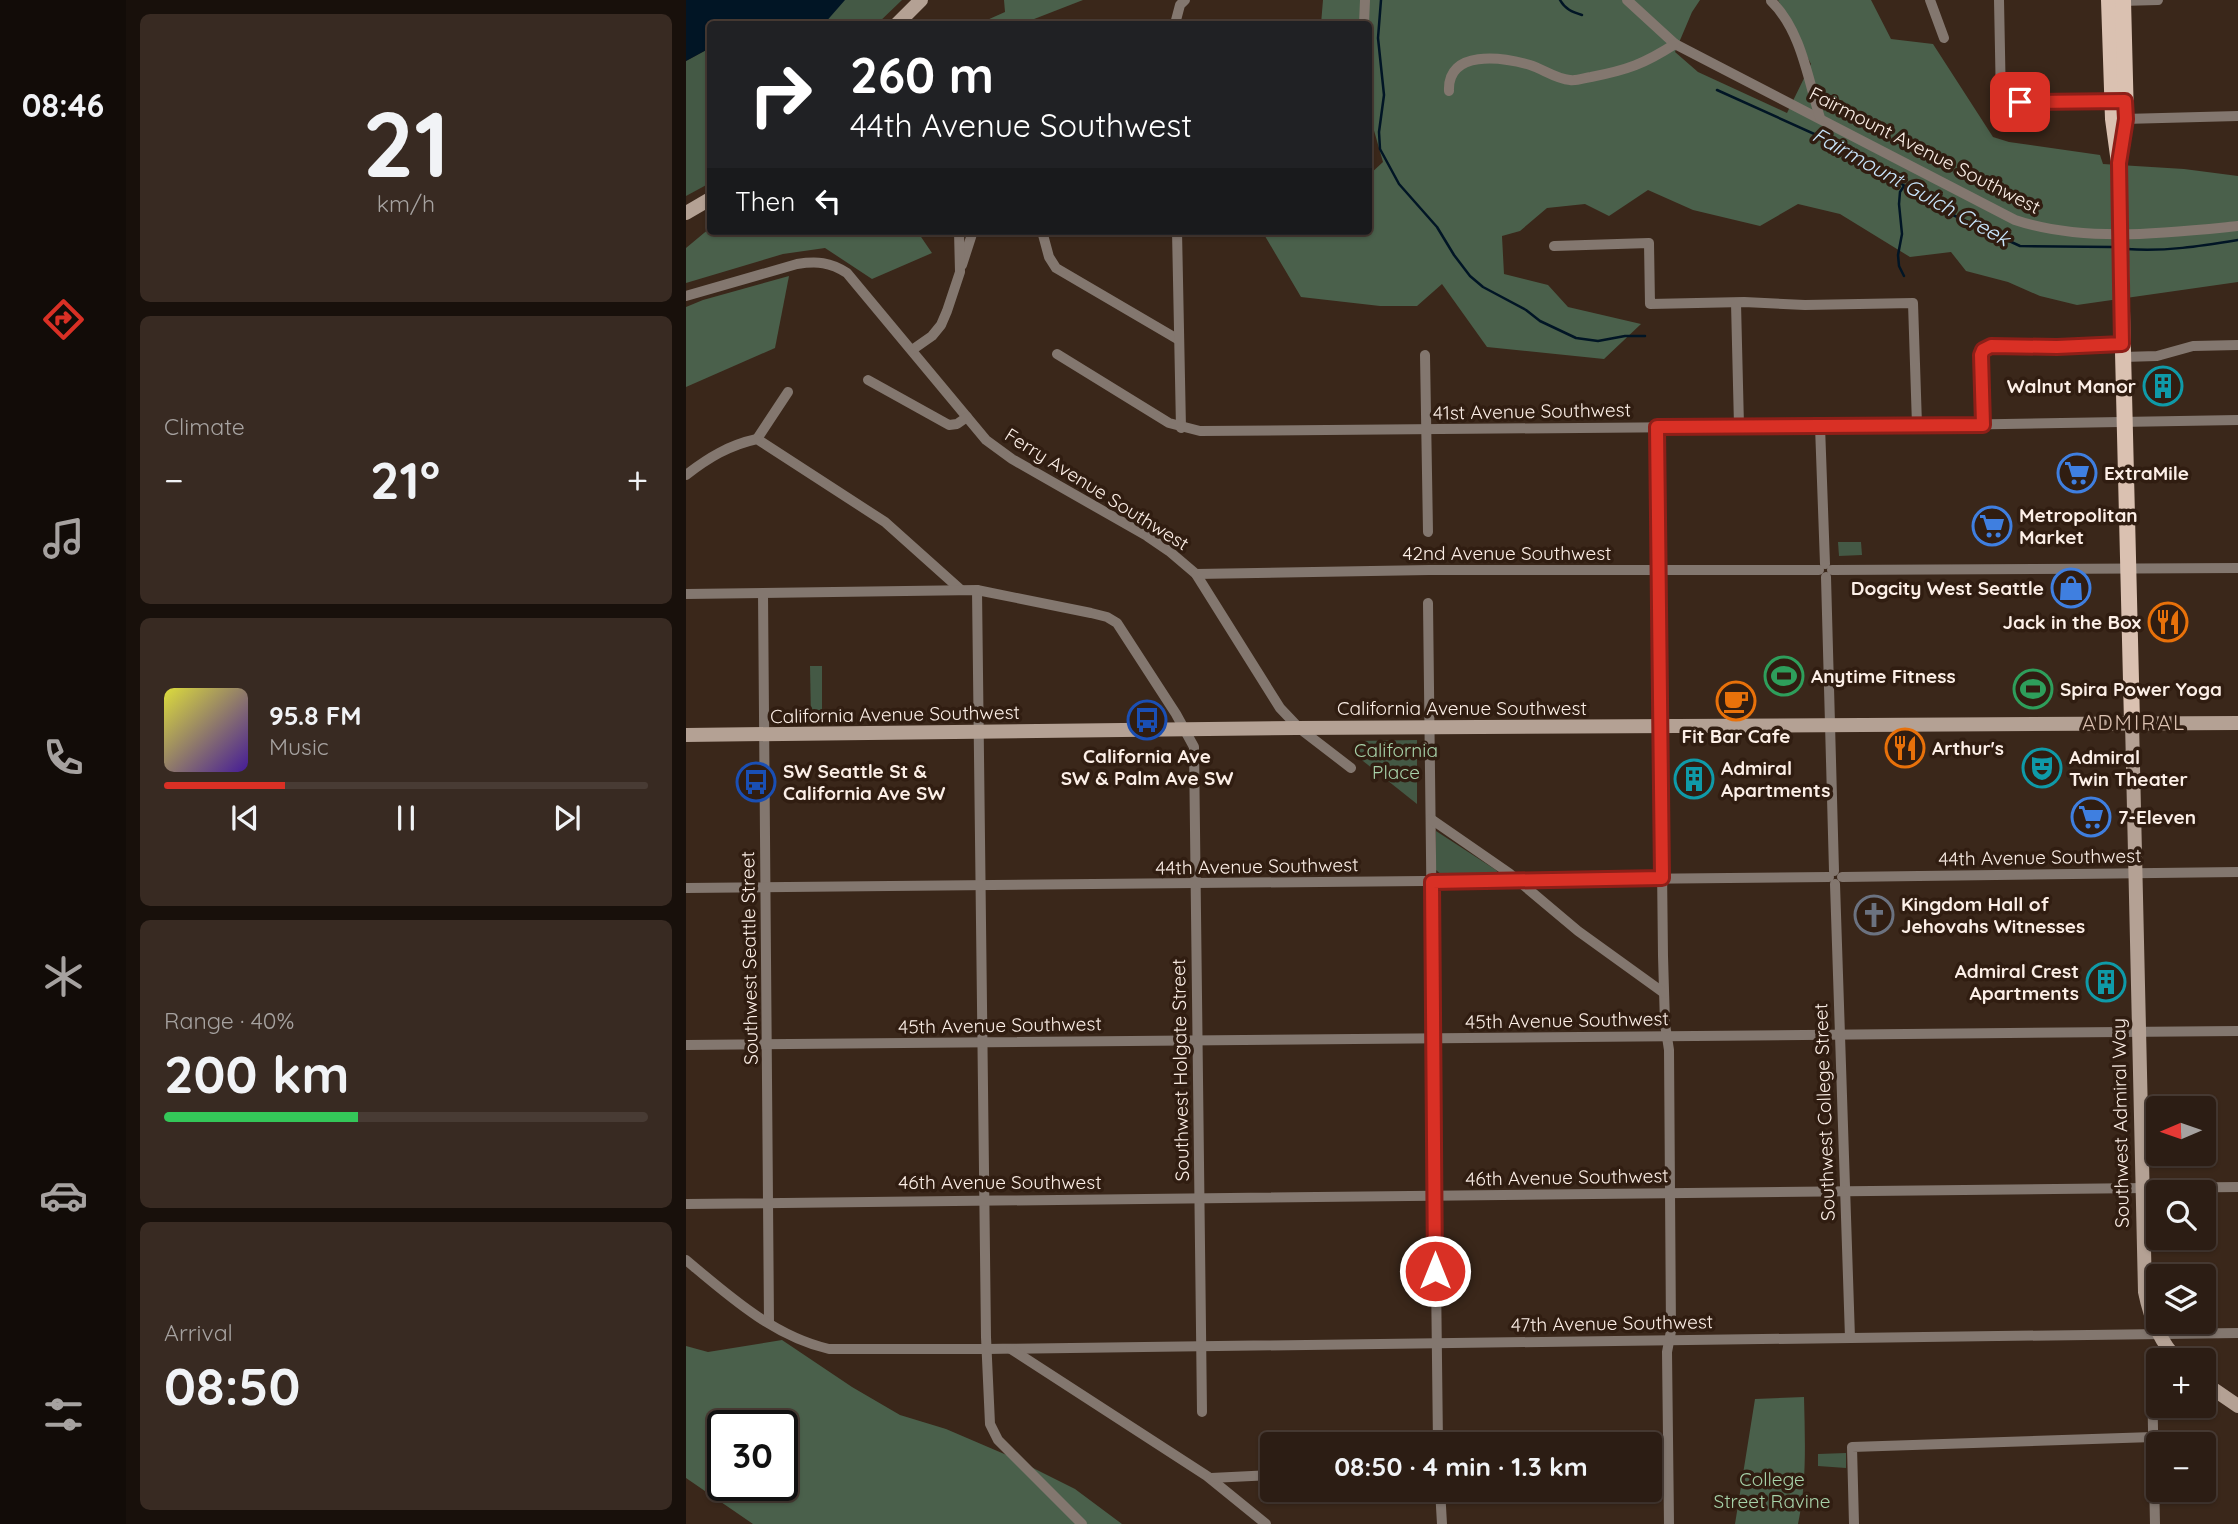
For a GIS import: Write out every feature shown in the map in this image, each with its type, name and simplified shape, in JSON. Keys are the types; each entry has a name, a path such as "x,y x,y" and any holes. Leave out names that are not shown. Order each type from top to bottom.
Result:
{"main road":[{"path":"900,21 921,0"},
{"name":"Southwest Admiral Way","path":"2116,0 2145,1292 2147,1305 2166,1348"},
{"path":"686,214 707,201"},
{"name":"California Avenue Southwest","path":"686,735 1298,728 2238,723"},
{"path":"2216,1391 2238,1406"}],"street":[{"path":"1364,21 1365,0"},
{"name":"Fairmount Avenue Southwest","path":"1627,0 1675,44 2015,220 2061,232 2162,233 2238,226"},
{"path":"1930,0 1944,38"},
{"path":"1999,0 2001,102 2119,101"},
{"path":"2116,0 2158,0"},
{"path":"1771,1 1787,20 1795,38 1820,118"},
{"path":"1176,21 1182,2"},
{"path":"1448,91 1448,84 1455,69 1461,63 1471,60 1495,59 1529,65 1567,80 1578,80 1624,71 1675,44"},
{"path":"2119,119 2238,116"},
{"path":"959,235 960,272"},
{"path":"912,350 932,336 941,325 954,294 972,235"},
{"path":"1043,235 1049,257 1056,268 1179,340"},
{"path":"1177,235 1181,428"},
{"path":"1554,246 1649,243 1650,304 1913,303 1917,425"},
{"name":"Ferry Avenue Southwest","path":"686,296 797,264 824,262 837,266 847,274 986,440 1012,459 1147,536 1196,574 1280,708 1298,728 1351,768"},
{"path":"1736,303 1739,426"},
{"path":"1983,425 1981,355 1983,350 1991,346 2057,347 2157,356 2193,346 2238,345"},
{"name":"41st Avenue Southwest","path":"1057,354 1169,423 1200,432 2238,420"},
{"path":"1425,355 1428,532"},
{"path":"868,380 949,425 957,424 967,417"},
{"path":"686,475 710,457 739,443 757,439 788,392"},
{"name":"Southwest College Street","path":"1820,426 1850,1338"},
{"path":"1657,427 1664,993 1669,1050 1669,1524"},
{"path":"757,439 885,522 961,590"},
{"name":"42nd Avenue Southwest","path":"1196,574 1429,570 2238,568"},
{"path":"686,594 977,590 989,1417 998,1440 1082,1524"},
{"name":"Southwest Holgate Street","path":"977,590 1091,613 1117,623 1186,730 1194,747 1202,1412"},
{"name":"Southwest Seattle Street","path":"763,593 769,1323"},
{"path":"1428,603 1438,1432"},
{"path":"1431,819 1517,880 1578,931 1664,993"},
{"name":"44th Avenue Southwest","path":"686,888 2238,872"},
{"name":"45th Avenue Southwest","path":"686,1045 2238,1031"},
{"name":"46th Avenue Southwest","path":"686,1204 2238,1187"},
{"name":"47th Avenue Southwest","path":"686,1260 733,1299 769,1323 811,1345 829,1349 2238,1333"},
{"path":"1010,1349 1211,1478 1266,1524"},
{"path":"1854,1524 1852,1447 2146,1437"},
{"path":"1662,1470 1668,1470"},
{"path":"1211,1478 1260,1476"},
{"path":"1441,1502 1442,1524"},
{"path":"2154,1502 2155,1524"}],"green space":[{"path":"805,0 902,0 880,21 785,21"},
{"path":"1004,0 1083,0 1029,21 985,21 1005,12"},
{"path":"1323,0 1700,0 1675,52 1698,72 1787,113 1811,64 1778,0 1871,0 1891,39 1933,44 1993,137 2009,142 2100,155 2103,164 2184,169 2238,176 2238,282 2077,305 2040,296 2008,282 1966,271 1951,252 1910,257 1840,214 1798,204 1760,226 1693,210 1648,190 1609,216 1585,204 1547,208 1520,231 1502,236 1504,274 1548,285 1568,307 1641,324 1604,359 1487,347 1442,284 1417,306 1380,306 1301,297 1264,235 1372,235 1372,172 1383,162 1372,124 1372,21 1321,21"},
{"path":"707,50 707,185 686,196 686,61"},
{"path":"707,230 707,235 920,235 932,253 872,279 825,248 783,254 686,283 686,248"},
{"path":"789,276 775,348 686,387 686,307"},
{"path":"1838,542 1861,542 1862,555 1839,556"},
{"path":"810,666 822,666 822,717 811,718"},
{"name":"California Place","path":"1417,740 1417,804 1358,757 1358,741"},
{"name":"California Place","path":"1436,831 1500,875 1443,876 1436,870"},
{"path":"782,1340 852,1387 900,1415 946,1429 1009,1456 1075,1489 1122,1524 753,1524 720,1501 798,1501 798,1410 707,1410 707,1492 686,1478 686,1346 708,1352"},
{"name":"College Street Ravine","path":"1804,1397 1804,1477 1798,1524 1735,1524 1755,1399"},
{"path":"1846,1453 1846,1468 1818,1466 1818,1454"}],"water":[{"path":"686,0 845,0 827,21 707,21 707,50 686,61"}],"waterway":[{"path":"1381,0 1378,38 1384,95 1379,132 1380,149 1399,184 1437,227 1470,276 1483,287 1526,310 1540,321 1576,338 1598,341 1625,336 1645,336"},
{"name":"Fairmount Gulch Creek","path":"1560,0 1569,10 1582,15"},
{"name":"Fairmount Gulch Creek","path":"1717,90 1832,142 1953,215 2020,246 2113,247"},
{"path":"1904,186 1900,192 1902,234 1898,255 1904,276"},
{"name":"Fairmount Gulch Creek","path":"2127,249 2169,249 2238,240"}],"place":[{"name":"Walnut Manor","path":"2163,386"},
{"name":"ExtraMile","path":"2077,473"},
{"name":"Metropolitan Market","path":"1992,526"},
{"name":"Dogcity West Seattle","path":"2071,588"},
{"name":"Jack in the Box","path":"2168,622"},
{"name":"Anytime Fitness","path":"1784,676"},
{"name":"Spira Power Yoga","path":"2033,689"},
{"name":"Fit Bar Cafe","path":"1736,701"},
{"name":"California Ave SW & Palm Ave SW","path":"1147,720"},
{"name":"Arthur's","path":"1905,748"},
{"name":"Admiral Twin Theater","path":"2042,768"},
{"name":"Admiral Apartments","path":"1694,779"},
{"name":"SW Seattle St & California Ave SW","path":"756,782"},
{"name":"7-Eleven","path":"2091,817"},
{"name":"Kingdom Hall of Jehovahs Witnesses","path":"1874,915"},
{"name":"Admiral Crest Apartments","path":"2106,982"}],"district":[{"name":"ADMIRAL","path":"2134,723"}],"route":[{"path":"1435,1271 1432,882 1662,878 1657,427 1983,425 1981,355 1986,348 2122,344 2119,163 2126,119 2125,101 2020,102"}]}
